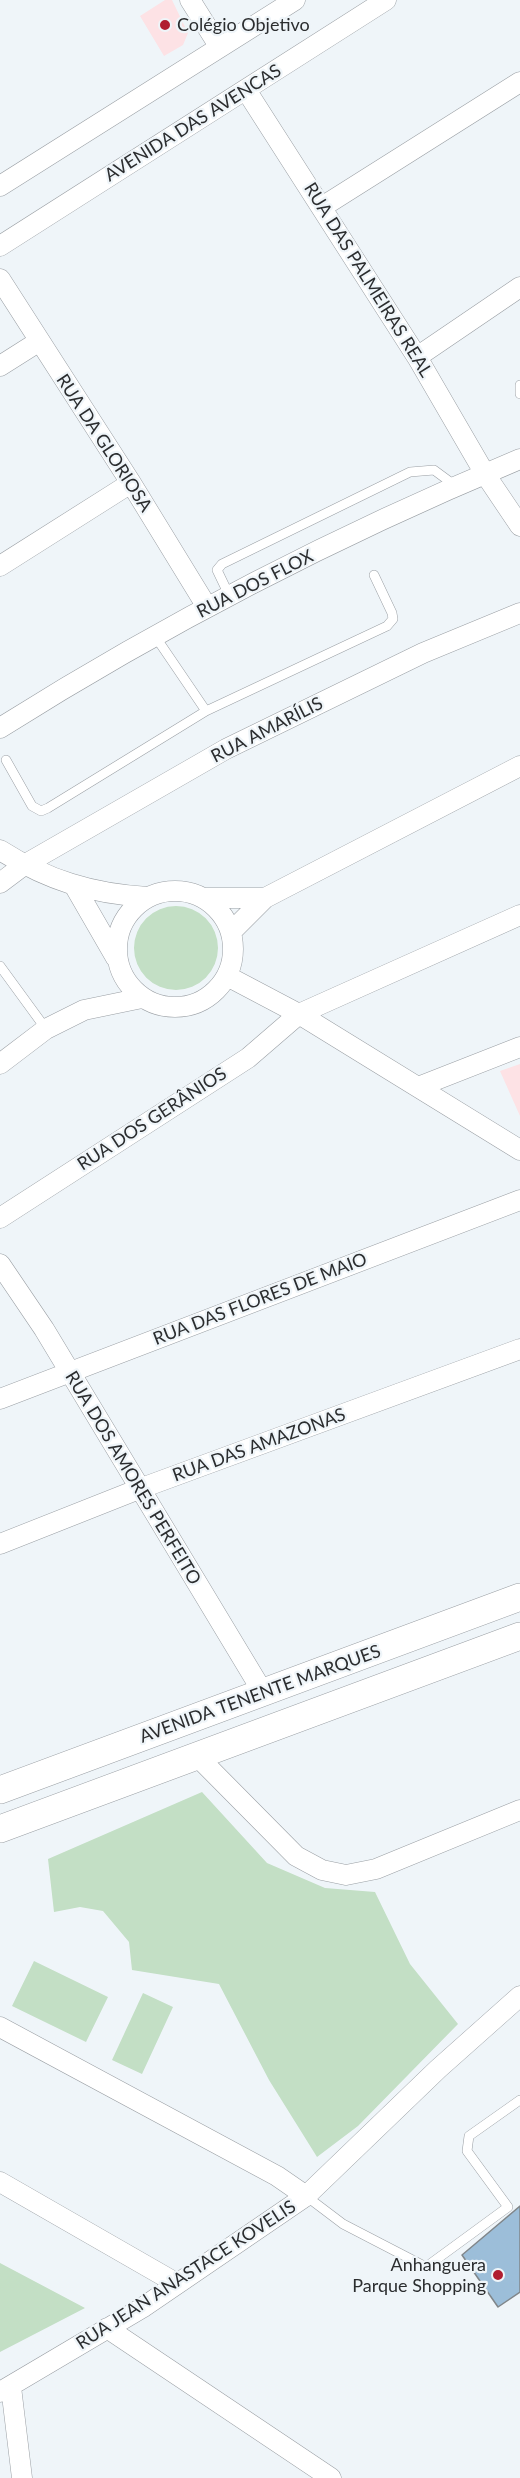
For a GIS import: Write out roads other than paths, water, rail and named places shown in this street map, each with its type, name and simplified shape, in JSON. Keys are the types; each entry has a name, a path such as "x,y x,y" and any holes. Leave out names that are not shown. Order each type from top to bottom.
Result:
{"main road":[{"name":"AVENIDA TENENTE MARQUES","path":"0,1790 264,1694 520,1597"},
{"name":"AVENIDA TENENTE MARQUES","path":"0,1829 520,1636"}],"street":[{"path":"190,0 219,46"},
{"path":"0,186 295,0"},
{"name":"AVENIDA DAS AVENCAS","path":"0,246 386,0"},
{"path":"322,207 520,82"},
{"name":"RUA DAS PALMEIRAS REAL","path":"246,90 417,357 485,474 520,526"},
{"name":"RUA DA GLORIOSA","path":"0,279 38,342 131,483 207,607"},
{"path":"417,357 520,287"},
{"path":"0,366 38,342"},
{"name":"RUA DOS FLOX","path":"0,728 68,685 230,595 520,459"},
{"path":"0,566 131,483"},
{"name":"RUA AMARÍLIS","path":"0,883 24,865 226,749 423,653 520,613"},
{"path":"231,932 264,898 520,766"},
{"path":"0,850 24,865 75,887 115,895 148,897"},
{"path":"75,887 117,960 126,981 142,998 164,1006 188,1006 202,1000 216,990 227,976 232,959 231,932 216,907 205,898"},
{"path":"117,960 116,944 120,928 136,904 148,897 177,890 205,898 264,898"},
{"name":"RUA DOS GERÂNIOS","path":"0,1218 248,1058 299,1014 520,915"},
{"path":"227,976 299,1014 520,1150"},
{"path":"0,1064 46,1029 84,1010 142,998"},
{"path":"418,1087 520,1047"},
{"name":"RUA DAS FLORES DE MAIO","path":"0,1399 520,1200"},
{"name":"RUA DOS AMORES PERFEITO","path":"0,1264 69,1372 264,1694"},
{"name":"RUA DAS AMAZONAS","path":"0,1544 139,1489 520,1349"},
{"path":"198,1757 296,1856 322,1870 346,1875 376,1869 520,1810"},
{"name":"RUA JEAN ANASTACE KOVELIS","path":"6,2390 245,2239 306,2196 438,2069 520,1996"},
{"path":"0,2027 277,2176 306,2196"},
{"path":"0,2182 176,2283"},
{"path":"107,2328 331,2478"},
{"path":"6,2390 22,2478"}],"lane":[{"path":"520,385 520,394"},
{"path":"230,595 217,570 222,564 410,472 434,470 457,487"},
{"path":"6,760 32,806 41,811 206,711 391,623 392,613 374,575"},
{"path":"155,636 206,711"},
{"path":"0,966 46,1029"},
{"path":"306,2196 343,2224 426,2267 508,2207 467,2151 466,2143 470,2136 520,2100"}],"place":[{"name":"Colégio Objetivo","path":"165,25"},
{"name":"Anhanguera Parque Shopping","path":"498,2275"}]}
